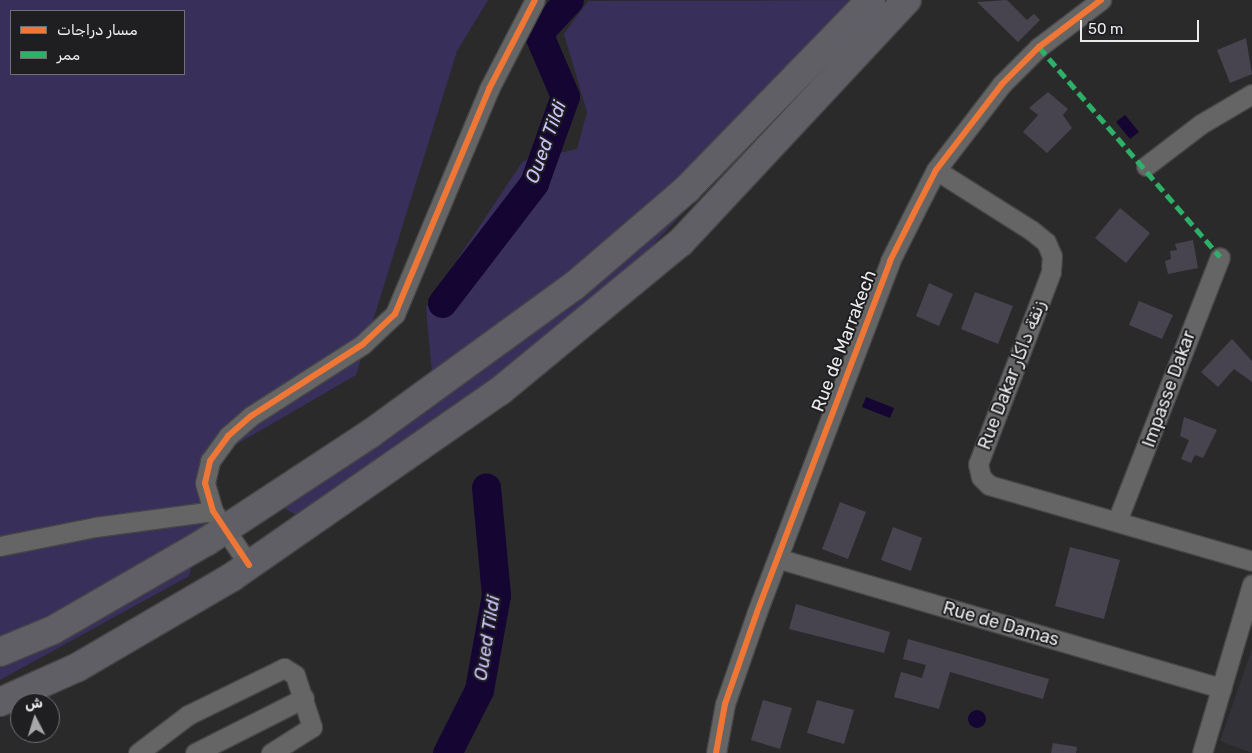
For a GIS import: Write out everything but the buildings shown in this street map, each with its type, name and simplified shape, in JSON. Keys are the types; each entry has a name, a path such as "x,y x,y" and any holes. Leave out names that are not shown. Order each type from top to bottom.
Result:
{"highway":[{"path":"0,652 53,630 218,520 370,434 574,286 687,189 871,0"},
{"path":"0,702 86,663 249,565 500,391 607,307 680,242 907,0"}],"street":[{"path":"249,565 218,520 205,483 210,461 228,436 363,344 396,314 489,89 536,0"},
{"name":"Rue de Marrakech","path":"716,753 737,669 780,559 890,261 936,170 1002,84 1039,47 1101,0"},
{"path":"1146,166 1201,124 1252,94"},
{"name":"Rue Dakar زنقة داكار","path":"936,170 1032,230 1046,242 1052,256 1051,272 978,464 981,476 989,485 1252,561"},
{"name":"Impasse Dakar","path":"1118,521 1220,257"},
{"path":"0,546 95,527 218,520"},
{"name":"Rue de Damas","path":"780,559 1222,688"},
{"path":"1202,753 1252,584"},
{"path":"138,753 188,715 278,670 295,675 312,727 271,753"},
{"path":"195,753 304,698"}],"shaded area":[{"path":"0,0 488,0 457,51 356,375 225,451 189,576 0,680"},
{"path":"886,0 644,254 500,374 298,516 284,508 295,493 432,374 426,307 523,161 577,149 587,112 564,34 588,1"},
{"path":"1125,115 1139,132 1130,139 1116,122"},
{"path":"866,397 894,408 890,418 862,407"},
{"path":"1252,649 1252,753 1220,741"},
{"path":"977,710 983,713 986,719 983,725 977,728 971,725 968,719 971,713"}],"waterway":[{"name":"Oued Tildi","path":"442,303 534,183 565,96 538,33 569,0"},
{"name":"Oued Tildi","path":"447,753 479,690 496,595 486,487"}],"marked path":[{"path":"1039,47 1220,257"}],"cycle path":[{"path":"249,565 213,511 205,483 210,461 228,436 251,416 363,344 395,314 489,89 535,0"},
{"path":"716,753 725,704 757,612 890,261 915,211 936,170 1002,84 1039,47 1101,0"}]}
